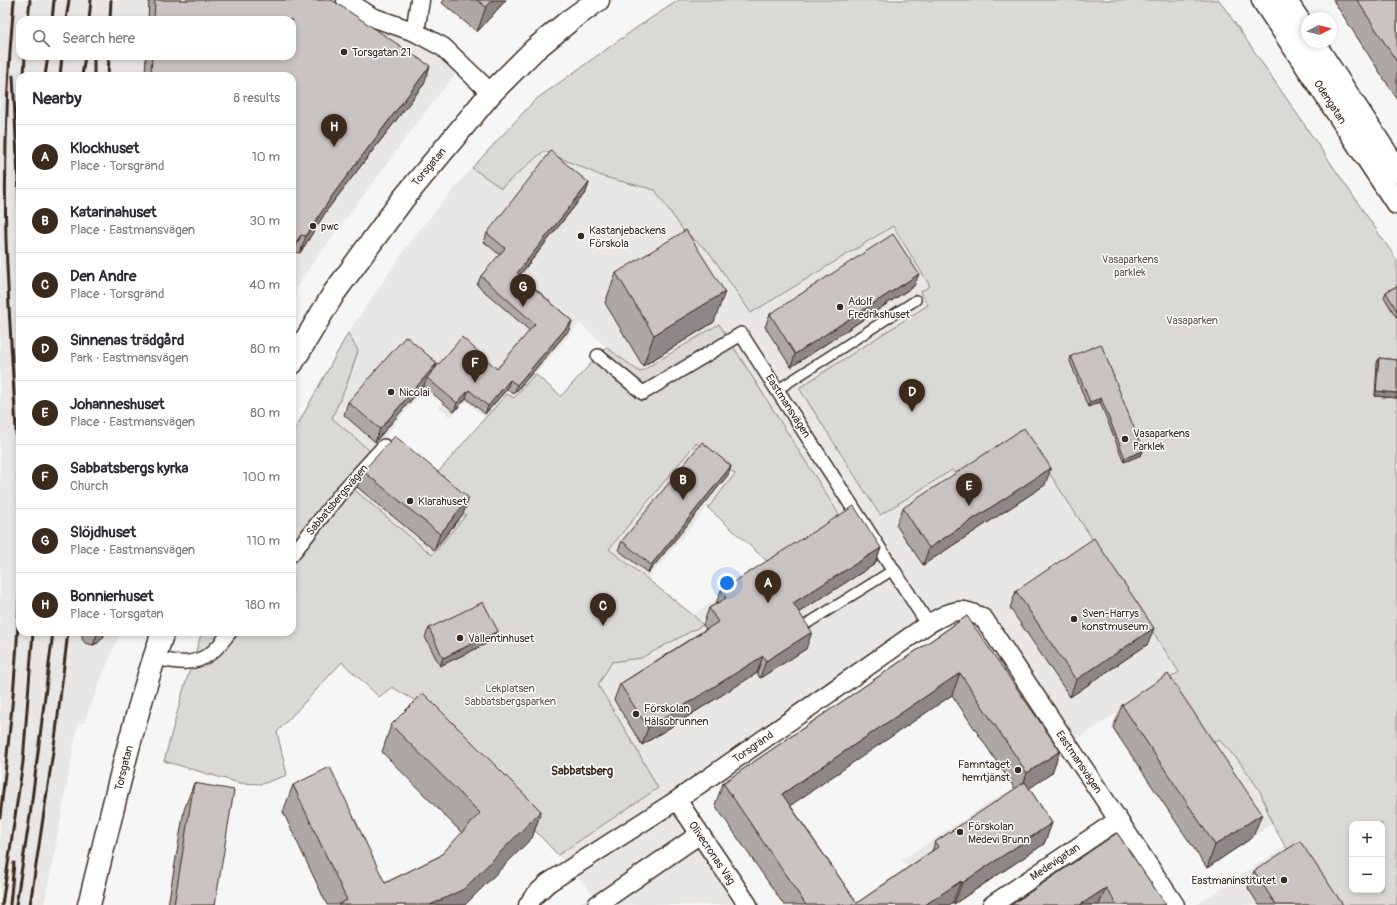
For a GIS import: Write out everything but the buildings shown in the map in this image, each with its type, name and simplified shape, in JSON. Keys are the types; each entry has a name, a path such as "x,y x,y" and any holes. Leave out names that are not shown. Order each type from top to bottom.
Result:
{"main road":[{"name":"Torsgatan","path":"296,356 334,293 365,250 403,199 491,93 534,50 569,20 598,0"},
{"name":"Odengatan","path":"1263,0 1397,203"},
{"path":"1285,0 1301,24"},
{"name":"Odengatan","path":"1317,48 1397,170"},
{"name":"Torsgatan","path":"89,905 130,743 161,636"}],"street":[{"path":"346,0 372,17 416,32 443,47 491,93"},
{"path":"416,32 420,0"},
{"name":"Eastmansvägen","path":"598,356 643,393 741,334 928,624"},
{"name":"Sabbatsbergsvägen","path":"296,550 340,494 384,446"},
{"name":"Torsgränd","path":"528,905 534,896 548,883 677,800 928,624 947,614 962,610 974,613 984,619"},
{"name":"Eastmansvägen","path":"984,619 1175,905"},
{"path":"154,658 185,663 194,661 211,653 226,636"},
{"name":"Olivecronas Väg","path":"677,800 748,905"},
{"name":"Medevigatan","path":"992,905 1118,820"},
{"path":"597,905 700,834"}],"lane":[{"path":"777,390 916,300"},
{"path":"805,625 893,570"}],"shaded area":[{"path":"0,0 351,0 465,63 436,98 307,271 296,289 296,72 16,72 16,636 118,636 84,723 78,723 44,905 0,905"},
{"path":"544,151 604,177 655,190 683,230 709,252 751,312 893,226 1065,498 1179,673 1070,744 985,618 963,609 675,801 746,905 577,905 593,894 558,855 658,788 598,685 611,662 641,658 703,625 693,615 768,562 719,324 640,372 606,347 580,323 514,399 507,394 485,418 466,401 451,418 438,407 452,389 436,376 380,442 466,515 432,555 345,482 331,418 347,384 358,351 348,333 414,236 472,168 501,187"},
{"path":"696,443 735,474 648,579 609,549"},
{"path":"1219,740 1239,761 1260,791 1272,823 1253,837 1195,750"},
{"path":"1002,794 1005,799 954,904 932,905 902,860"},
{"path":"1285,846 1326,905 1196,905"}],"green space":[{"name":"Vasaparken","path":"679,0 1219,0 1397,260 1397,905 1326,905 1285,846 1272,823 1260,791 1239,761 1219,740 1195,750 1154,689 1179,672 1025,436 958,479 952,470 880,515 799,388 928,305 920,292 930,286 893,226 751,313 709,252 683,230 655,190 604,177 544,151 501,188 472,168 535,100 639,26"},
{"name":"Lekplatsen Sabbatsbergsparken","path":"719,324 840,516 768,562 708,508 735,474 696,443 609,549 693,615 703,625 641,658 612,662 598,685 658,788 558,855 496,789 444,718 392,687 379,697 342,662 277,732 287,775 262,784 239,783 164,761 183,691 201,636 296,636 296,428 348,333 358,351 347,384 332,418 370,451 345,482 432,555 466,515 429,483 507,394 514,398 535,374 561,396 606,347 640,372"}],"railway":[{"path":"14,0 7,119 5,209 16,436"},
{"path":"28,16 30,0"},
{"path":"52,16 54,0"},
{"path":"67,16 69,0"},
{"path":"89,16 91,0"},
{"path":"110,16 111,0"},
{"path":"24,72 25,60"},
{"path":"46,72 47,60"},
{"path":"60,72 62,60"},
{"path":"83,72 84,60"},
{"path":"94,60 94,72"},
{"path":"108,72 109,60"},
{"path":"13,76 16,137"},
{"path":"0,817 17,636"},
{"path":"2,905 23,762 33,636"},
{"path":"16,905 30,816 52,636"},
{"path":"30,905 56,732 68,636"},
{"path":"10,905 14,863"}],"place":[{"name":"Torsgatan 21","path":"344,52"},
{"name":"Bonnierhuset","path":"334,147"},
{"name":"pwc","path":"313,226"},
{"name":"Kastanjebackens Förskola","path":"581,236"},
{"name":"Slöjdhuset","path":"523,307"},
{"name":"Adolf Fredrikshuset","path":"840,307"},
{"name":"Sabbatsbergs kyrka","path":"475,383"},
{"name":"Nicolai","path":"391,392"},
{"name":"Sinnenas trädgård","path":"912,412"},
{"name":"Vasaparkens Parklek","path":"1125,439"},
{"name":"Katarinahuset","path":"683,500"},
{"name":"Klarahuset","path":"410,501"},
{"name":"Johanneshuset","path":"969,506"},
{"name":"Klockhuset","path":"768,603"},
{"name":"Sven-Harrys konstmuseum","path":"1074,619"},
{"name":"Den Andre","path":"603,626"},
{"name":"Vallentinhuset","path":"460,638"},
{"name":"Förskolan Hälsobrunnen","path":"636,714"},
{"name":"Famntaget hemtjänst","path":"1018,770"},
{"name":"Förskolan Medevi Brunn","path":"960,832"},
{"name":"Eastmaninstitutet","path":"1284,880"}],"district":[{"name":"Sabbatsberg","path":"582,771"}],"park label":[{"name":"Vasaparkens parklek","path":"1130,265"}]}
